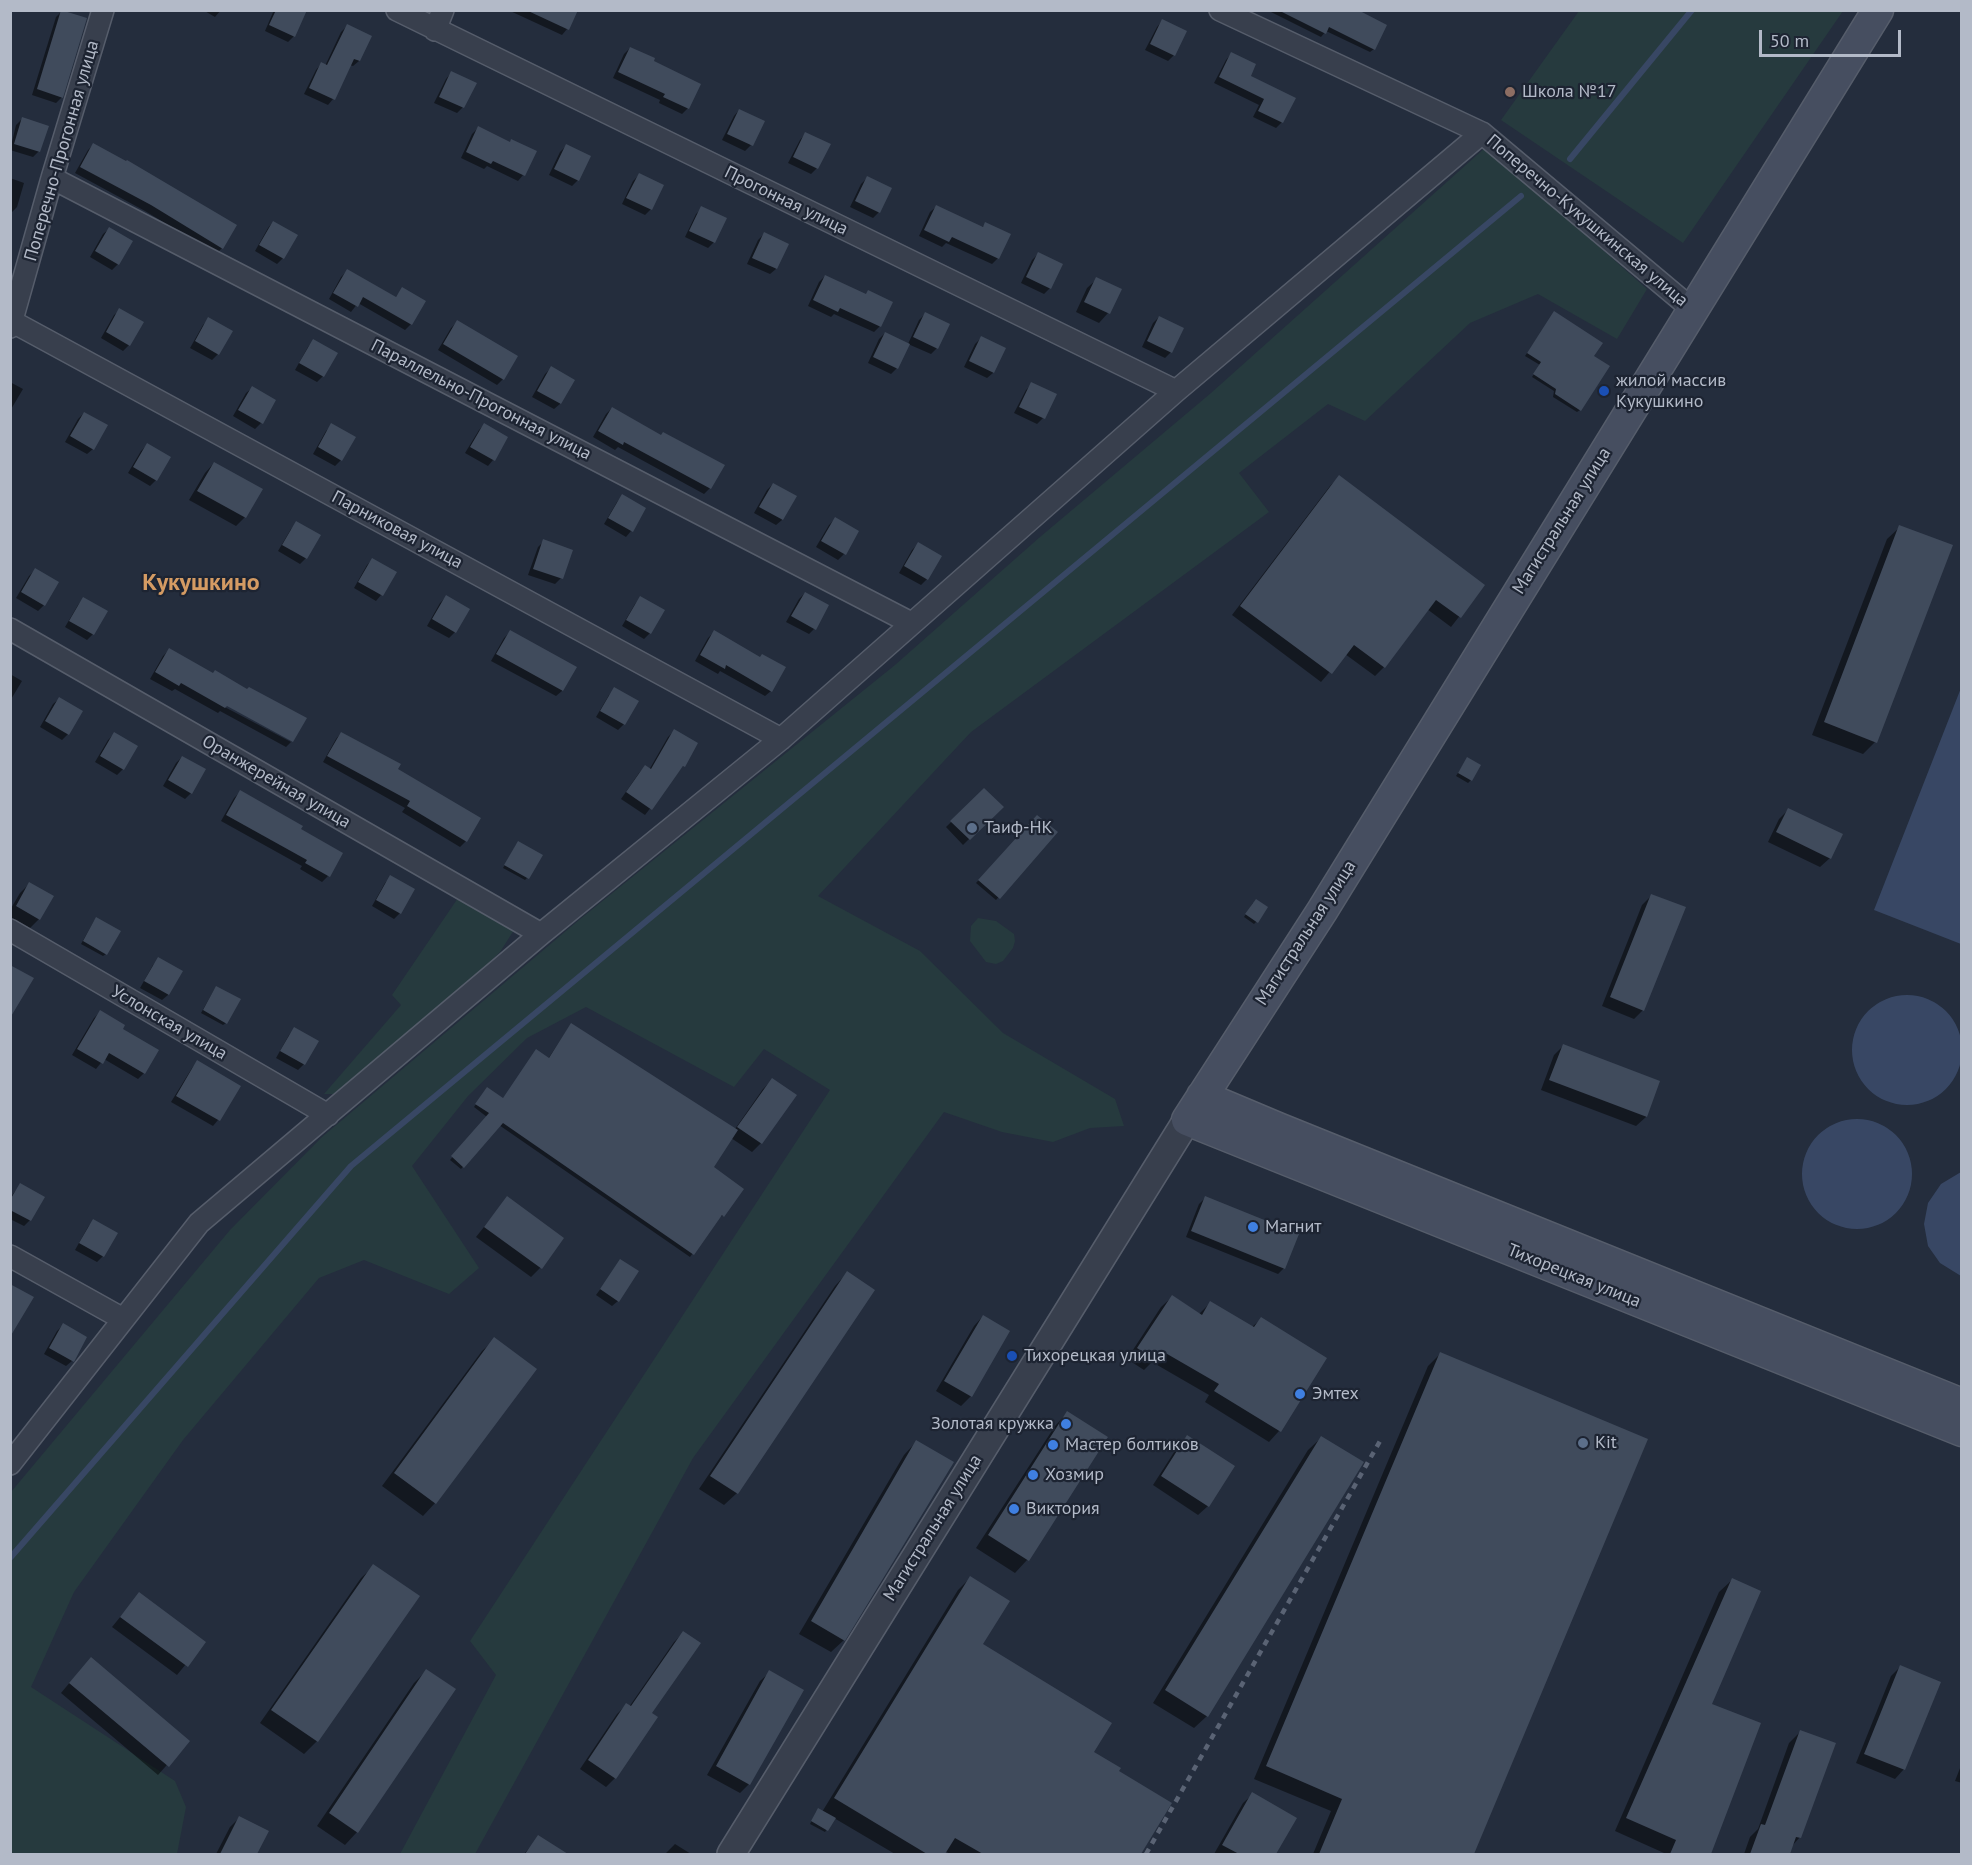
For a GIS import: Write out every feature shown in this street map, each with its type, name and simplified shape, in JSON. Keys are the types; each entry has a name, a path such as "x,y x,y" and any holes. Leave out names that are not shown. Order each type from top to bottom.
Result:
{"main road":[{"name":"Магистральная улица","path":"1195,1108 1322,911 1878,10"},
{"name":"Тихорецкая улица","path":"1195,1108 1278,1128 1962,1404"},
{"name":"Тихорецкая улица","path":"1195,1108 1962,1431"}],"street":[{"name":"Поперечно-Прогонная улица","path":"12,324 52,178 103,10"},
{"name":"Прогонная улица","path":"397,10 1176,391"},
{"path":"435,30 443,10"},
{"name":"Поперечно-Кукушкинская улица","path":"1220,10 1482,133 1693,310"},
{"path":"10,1464 199,1223 541,934 781,739 1176,391 1482,133"},
{"name":"Параллельно-Прогонная улица","path":"52,178 911,623"},
{"name":"Парниковая улица","path":"12,324 781,739"},
{"name":"Оранжерейная улица","path":"10,629 541,934"},
{"name":"Услонская улица","path":"10,930 328,1115"},
{"name":"Магистральная улица","path":"731,1854 1195,1108"},
{"path":"10,1256 123,1319"}],"green space":[{"path":"1579,11 1843,11 1683,243 1501,120"},
{"path":"1486,147 1647,289 1617,339 1538,294 1470,323 1365,421 1328,404 1239,473 1269,512 971,732 818,896 920,951 1003,1033 1115,1099 1124,1126 1090,1128 1053,1142 1002,1132 944,1112 693,1458 475,1854 400,1854 496,1675 470,1641 830,1090 764,1049 734,1087 586,1007 527,1038 468,1096 412,1166 479,1268 449,1294 364,1260 319,1278 183,1440 74,1592 31,1687 175,1781 186,1807 177,1854 11,1854 11,1492 230,1230 322,1137 579,920 895,665 1040,537 1211,393"},
{"path":"458,898 514,930 500,952 422,1029 349,1089 324,1094 401,1005 392,995"},
{"path":"978,918 996,921 1014,934 1013,948 1003,961 996,964 986,962 970,941 971,926"}],"water":[{"path":"1961,688 1961,944 1874,910"},
{"path":"1907,995 1928,999 1946,1011 1958,1029 1962,1050 1958,1071 1946,1089 1928,1101 1907,1105 1886,1101 1868,1089 1856,1071 1852,1050 1856,1029 1868,1011 1886,999"},
{"path":"1857,1119 1878,1123 1896,1135 1908,1153 1912,1174 1908,1195 1896,1213 1878,1225 1857,1229 1836,1225 1818,1213 1806,1195 1802,1174 1806,1153 1818,1135 1836,1123"},
{"path":"1961,1172 1961,1276 1940,1263 1928,1246 1924,1224 1928,1203 1941,1184"}],"building":[{"path":"61,10 87,18 63,98 37,89"},
{"path":"276,10 307,10 295,37 269,25"},
{"path":"526,10 578,10 569,30"},
{"path":"1278,10 1358,10 1387,25 1375,50 1329,27 1326,34"},
{"path":"1162,19 1187,31 1175,56 1150,44"},
{"path":"347,24 372,36 360,61 354,59 335,100 309,88 321,62 327,65"},
{"path":"630,47 701,84 689,109 663,97 665,94 618,72"},
{"path":"1231,52 1256,64 1251,76 1296,98 1283,123 1258,111 1264,99 1219,77"},
{"path":"451,71 477,83 464,108 439,97"},
{"path":"739,109 765,121 753,146 727,134"},
{"path":"22,117 49,126 40,152 14,144"},
{"path":"478,126 510,142 511,139 537,151 525,176 493,161 491,164 466,152"},
{"path":"805,132 831,144 818,169 793,157"},
{"path":"93,143 127,160 237,225 223,249 151,205 80,167"},
{"path":"566,144 591,156 579,181 554,169"},
{"path":"639,173 664,185 652,210 626,198"},
{"path":"867,176 892,188 880,213 855,201"},
{"path":"936,205 983,227 985,222 1011,234 999,259 952,237 949,242 924,230"},
{"path":"701,206 727,218 715,243 689,231"},
{"path":"273,221 298,235 284,259 259,245"},
{"path":"109,227 133,241 119,265 95,251"},
{"path":"764,232 789,244 777,269 752,258"},
{"path":"1038,252 1063,264 1051,289 1026,277"},
{"path":"347,269 396,297 402,287 426,301 412,325 363,297 358,307 333,293"},
{"path":"825,275 866,294 868,290 893,302 881,327 840,308 838,312 813,300"},
{"path":"1096,277 1122,289 1110,314 1084,302"},
{"path":"119,308 144,322 130,346 106,332"},
{"path":"1554,311 1603,343 1594,356 1610,366 1581,411 1555,394 1556,389 1533,374 1541,362 1527,353"},
{"path":"925,312 950,324 938,349 913,337"},
{"path":"1159,316 1184,328 1172,353 1147,341"},
{"path":"208,317 233,331 219,355 195,341"},
{"path":"457,320 518,356 504,380 443,344"},
{"path":"885,332 910,344 898,369 873,357"},
{"path":"981,336 1006,348 994,373 969,361"},
{"path":"313,339 338,353 324,377 299,363"},
{"path":"551,366 575,380 561,404 537,391"},
{"path":"1031,382 1057,394 1045,419 1019,407"},
{"path":"252,386 276,400 263,424 238,410"},
{"path":"612,407 661,435 663,432 725,465 711,489 624,442 623,445 598,431"},
{"path":"84,412 108,425 94,450 70,436"},
{"path":"331,423 356,437 342,461 318,447"},
{"path":"484,423 508,437 495,461 470,447"},
{"path":"147,443 171,457 157,481 133,467"},
{"path":"214,462 263,489 246,518 197,491"},
{"path":"1339,475 1485,585 1461,618 1436,600 1385,668 1354,645 1332,674 1240,606"},
{"path":"773,483 797,496 783,520 759,507"},
{"path":"622,494 646,508 633,532 608,518"},
{"path":"835,517 859,531 846,555 821,541"},
{"path":"296,521 321,535 307,559 282,545"},
{"path":"1899,525 1953,545 1877,743 1824,722"},
{"path":"543,539 573,550 563,579 533,569"},
{"path":"918,542 942,556 928,580 904,566"},
{"path":"372,558 397,572 383,596 358,582"},
{"path":"35,568 59,582 45,606 21,592"},
{"path":"805,592 829,605 816,630 791,616"},
{"path":"446,595 470,609 456,633 432,619"},
{"path":"640,596 665,610 651,634 626,620"},
{"path":"83,597 108,611 94,635 69,621"},
{"path":"510,630 577,667 563,691 496,654"},
{"path":"714,630 760,657 762,654 786,667 772,692 726,665 725,669 700,655"},
{"path":"169,648 213,673 215,670 247,689 249,687 307,718 293,742 227,706 225,708 181,683 179,686 155,672"},
{"path":"614,687 639,701 625,725 600,711"},
{"path":"59,697 83,711 69,735 45,721"},
{"path":"674,729 698,743 685,767 683,766 652,810 626,792 645,765 651,769"},
{"path":"114,732 138,746 124,770 100,756"},
{"path":"341,732 401,764 398,769 481,818 467,842 407,806 410,801 327,756"},
{"path":"182,756 206,769 192,794 168,780"},
{"path":"1467,757 1481,765 1472,781 1458,773"},
{"path":"984,788 1004,807 970,840 950,821"},
{"path":"240,790 303,826 301,829 343,853 330,877 305,863 307,860 226,815"},
{"path":"1788,808 1843,834 1831,859 1776,832"},
{"path":"1037,815 1058,832 1000,899 978,880"},
{"path":"518,841 543,855 529,879 504,865"},
{"path":"390,875 415,889 401,914 376,900"},
{"path":"29,882 54,896 40,920 16,906"},
{"path":"1651,894 1686,907 1644,1011 1610,997"},
{"path":"1256,899 1268,907 1258,923 1245,914"},
{"path":"96,917 121,931 107,955 83,941"},
{"path":"158,957 183,971 169,995 144,981"},
{"path":"10,965 34,978 10,1018"},
{"path":"216,986 241,999 227,1024 203,1010"},
{"path":"100,1010 125,1025 123,1029 159,1050 145,1074 109,1053 103,1064 77,1049"},
{"path":"571,1023 738,1130 714,1167 744,1189 724,1217 722,1215 694,1255 503,1123 464,1168 451,1156 489,1113 475,1104 487,1087 503,1098 536,1049 549,1058"},
{"path":"294,1027 319,1041 305,1065 280,1051"},
{"path":"1563,1044 1660,1081 1647,1117 1549,1080"},
{"path":"197,1060 241,1086 220,1121 176,1096"},
{"path":"772,1078 797,1095 762,1144 737,1127"},
{"path":"20,1183 45,1197 31,1221 10,1210 10,1200"},
{"path":"507,1196 564,1238 542,1269 484,1227"},
{"path":"1205,1196 1299,1234 1285,1269 1191,1231"},
{"path":"93,1219 118,1233 104,1257 79,1243"},
{"path":"620,1259 639,1271 619,1302 600,1289"},
{"path":"847,1271 875,1290 738,1494 710,1476"},
{"path":"10,1284 34,1297 10,1337"},
{"path":"1172,1295 1202,1315 1210,1301 1254,1327 1261,1317 1327,1358 1281,1432 1214,1391 1219,1384 1162,1351 1156,1361 1137,1348"},
{"path":"983,1315 1010,1331 972,1397 944,1381"},
{"path":"63,1323 87,1337 74,1362 49,1348"},
{"path":"494,1337 537,1369 436,1504 394,1473"},
{"path":"1440,1352 1648,1439 1474,1854 1319,1854 1342,1799 1266,1766"},
{"path":"1067,1411 1108,1437 1029,1561 988,1535"},
{"path":"1187,1435 1235,1466 1209,1507 1161,1476"},
{"path":"1321,1436 1364,1462 1208,1717 1165,1690"},
{"path":"916,1440 954,1462 845,1641 811,1621"},
{"path":"373,1564 420,1596 318,1742 271,1710"},
{"path":"970,1576 1010,1601 983,1644 1112,1723 1094,1752 1121,1768 1119,1771 1172,1803 1141,1854 983,1854 955,1838 945,1854 927,1854 834,1798"},
{"path":"1732,1578 1761,1591 1712,1704 1761,1723 1711,1854 1670,1854 1676,1840 1626,1818"},
{"path":"139,1592 206,1642 188,1667 120,1617"},
{"path":"683,1631 701,1643 652,1713 658,1717 616,1779 588,1760 626,1703 631,1706"},
{"path":"91,1657 190,1741 169,1767 69,1683"},
{"path":"1900,1665 1941,1682 1905,1770 1864,1754"},
{"path":"426,1669 456,1689 358,1833 329,1813"},
{"path":"769,1670 804,1690 750,1785 716,1766"},
{"path":"1800,1730 1836,1743 1801,1838 1796,1837 1790,1854 1750,1854 1761,1824 1765,1825"},
{"path":"1252,1792 1297,1818 1276,1854 1239,1854 1222,1845"},
{"path":"818,1808 836,1818 828,1831 811,1821"},
{"path":"239,1816 269,1831 257,1854 220,1854"},
{"path":"538,1835 568,1854 525,1854"}],"waterway":[{"path":"1570,159 1692,10"},
{"path":"10,1558 351,1166 1521,196"}],"railway":[{"path":"1146,1854 1380,1441"}],"place":[{"name":"Школа №17","path":"1510,92"},
{"name":"жилой массив Кукушкино","path":"1604,391"},
{"name":"Таиф-НК","path":"972,828"},
{"name":"Магнит","path":"1253,1227"},
{"name":"Тихорецкая улица","path":"1012,1356"},
{"name":"Эмтех","path":"1300,1394"},
{"name":"Золотая кружка","path":"1066,1424"},
{"name":"Kit","path":"1583,1443"},
{"name":"Мастер болтиков","path":"1053,1445"},
{"name":"Хозмир","path":"1033,1475"},
{"name":"Виктория","path":"1014,1509"}],"district":[{"name":"Кукушкино","path":"201,583"}]}
